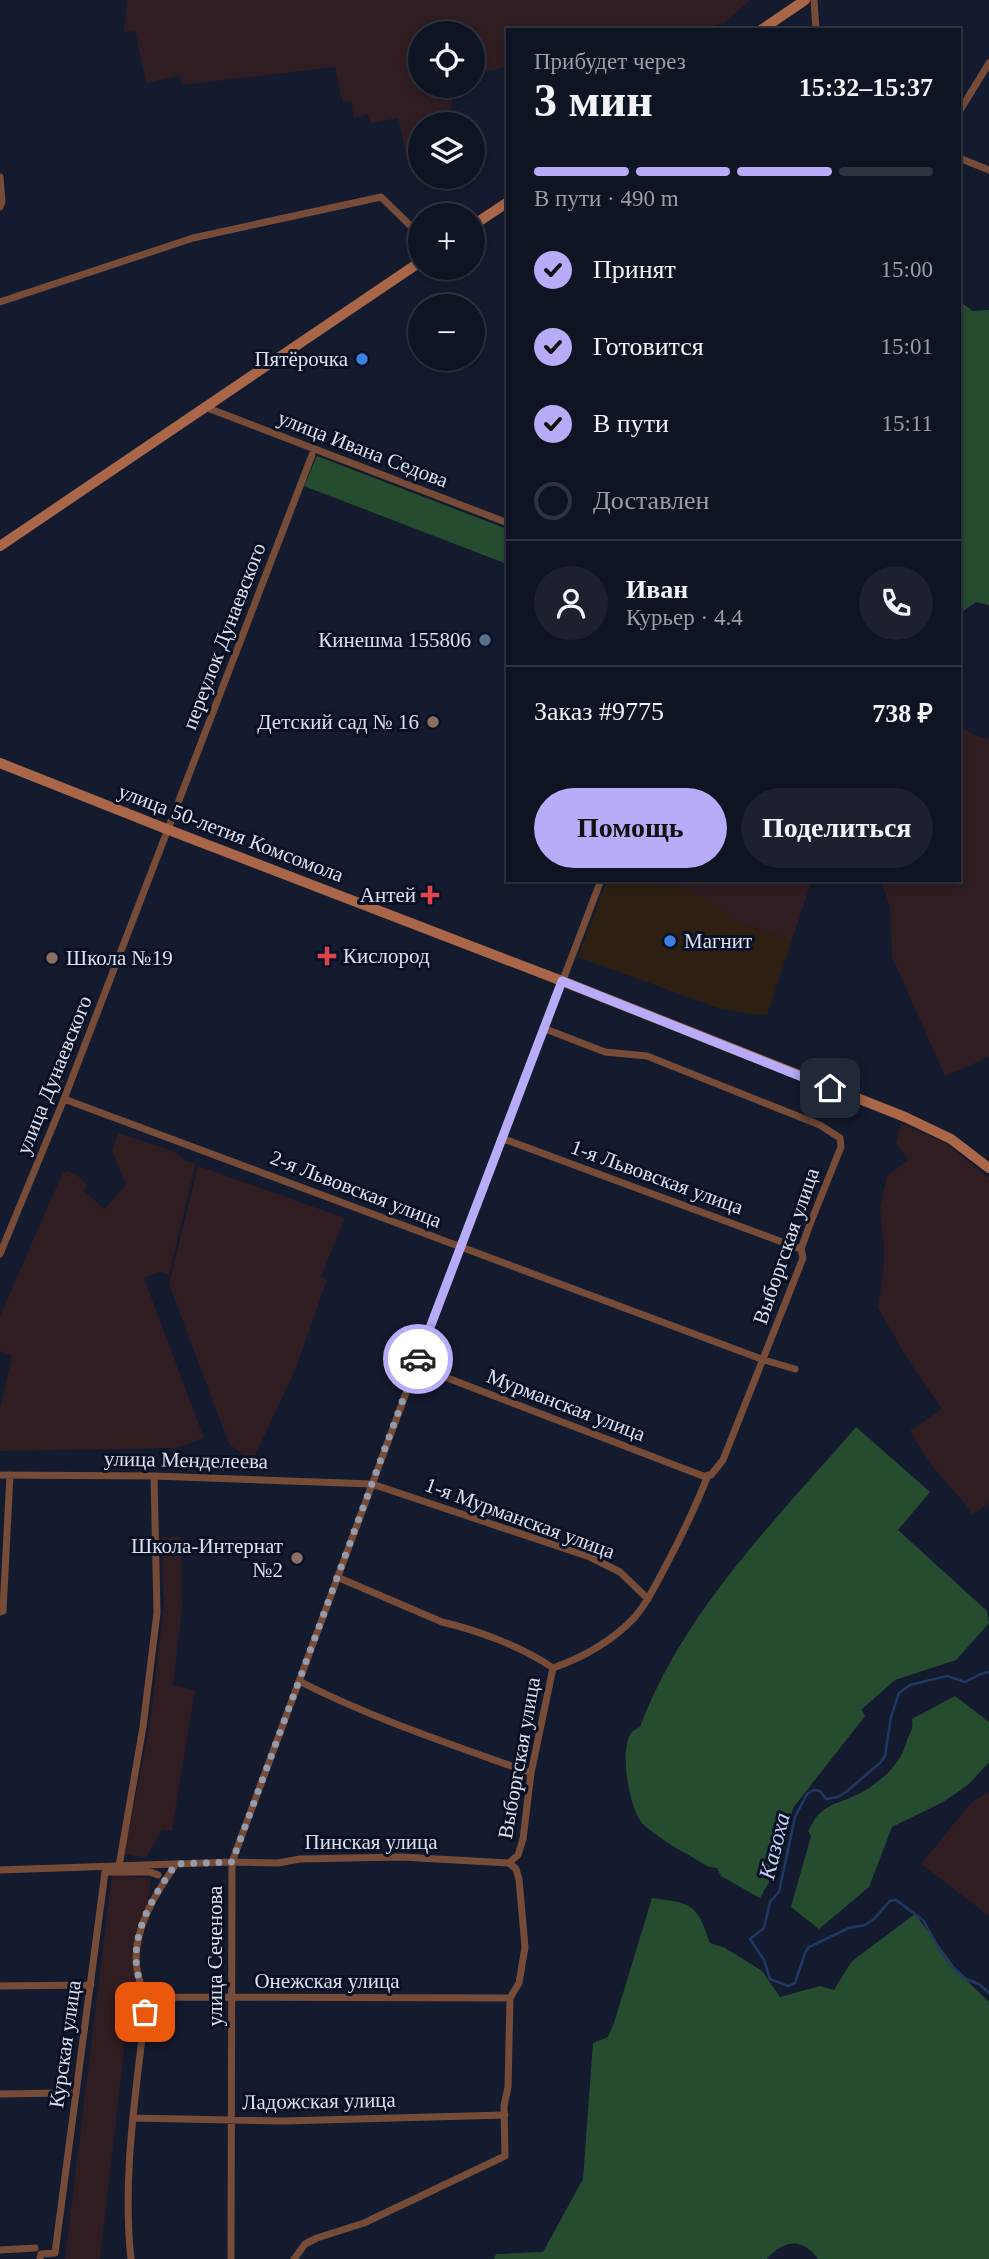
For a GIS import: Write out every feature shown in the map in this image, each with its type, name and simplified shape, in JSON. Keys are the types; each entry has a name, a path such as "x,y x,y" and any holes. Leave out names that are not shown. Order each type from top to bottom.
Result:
{"main road":[{"path":"764,28 804,0"},
{"path":"485,217 506,203"},
{"path":"0,546 408,270"},
{"name":"улица 50-летия Комсомола","path":"0,763 905,1117 951,1139 989,1168"}],"street":[{"path":"814,0 816,28"},
{"path":"961,109 989,63"},
{"path":"961,159 989,170"},
{"path":"0,177 0,207"},
{"path":"0,302 193,238 381,197 408,223"},
{"name":"улица Ивана Седова","path":"205,407 506,522"},
{"name":"переулок Дунаевского","path":"169,830 312,455"},
{"name":"улица Дунаевского","path":"0,1254 169,830"},
{"name":"улица Сеченова","path":"231,2259 232,1862 460,1247 600,882"},
{"name":"Выборгская улица","path":"294,2259 305,2244 317,2238 364,2223 505,2156 504,2106 508,2087 510,1998 519,1983 525,1947 519,1879 516,1869 509,1863 517,1855 523,1839 531,1773 552,1668 573,1661 609,1640 635,1617 648,1599 691,1518 705,1476 711,1475 723,1460 803,1258 801,1249 841,1147 840,1138 820,1125 647,1056 605,1052 543,1028"},
{"name":"2-я Львовская улица","path":"64,1099 764,1360 795,1368"},
{"name":"1-я Львовская улица","path":"502,1138 801,1249"},
{"name":"Мурманская улица","path":"416,1366 705,1476"},
{"name":"улица Менделеева","path":"0,1475 154,1475 372,1484"},
{"path":"0,1612 3,1611 10,1475"},
{"path":"119,1866 143,1727 157,1613 154,1475"},
{"name":"1-я Мурманская улица","path":"372,1484 590,1557 620,1572 648,1599"},
{"path":"337,1577 442,1622 460,1626 537,1657 552,1668"},
{"path":"299,1681 417,1732 531,1773"},
{"name":"Пинская улица","path":"0,1870 401,1857 509,1863"},
{"path":"131,2259 128,2186 145,1997 136,1967 143,1920 154,1895 176,1864"},
{"name":"Курская улица","path":"40,2259 41,2254 55,2253 105,1872 150,1872 158,1875"},
{"path":"0,1986 91,1985"},
{"name":"Онежская улица","path":"145,1997 510,1998"},
{"path":"0,2094 62,2093"},
{"name":"Ладожская улица","path":"133,2118 284,2121 505,2115"},
{"path":"0,2250 35,2248"}],"shaded area":[{"path":"127,0 750,0 723,24 703,28 506,28 506,67 485,72 485,21 408,21 408,98 452,98 451,112 408,112 407,159 398,118 370,123 368,114 354,118 351,101 343,103 335,67 182,85 179,76 146,83 135,30 124,33"},
{"path":"961,726 972,734 989,739 989,1057 945,1076 892,957 890,907 882,882 961,882"},
{"path":"606,882 663,882 710,899 741,923 792,940 767,1015 718,1008 578,957"},
{"path":"663,882 811,882 792,940 741,923 711,904 710,899"},
{"path":"901,1123 947,1144 989,1178 989,1503 972,1515 930,1464 910,1431 942,1409 907,1358 878,1308 885,1257 880,1209 887,1176 908,1160 896,1143"},
{"path":"118,1133 175,1152 186,1161 196,1163 169,1275 160,1272 144,1278 204,1438 176,1448 0,1451 0,1409 12,1356 0,1351 0,1316 63,1172 68,1170 79,1177 87,1185 83,1190 104,1209 126,1185 112,1150"},
{"path":"198,1166 345,1218 321,1277 327,1280 296,1368 252,1462 229,1444 169,1284"},
{"path":"161,1537 181,1537 182,1607 173,1685 195,1690 172,1831 162,1830 146,1858 124,1854 150,1724 164,1604"},
{"path":"989,1791 989,1916 921,1864 970,1804"},
{"path":"112,1874 151,1879 136,1992 129,2006 100,2259 65,2259"}],"green space":[{"path":"961,302 973,311 989,310 989,605 976,602 961,613"},
{"path":"317,456 506,529 506,564 304,486"},
{"path":"856,1427 930,1492 898,1530 987,1611 989,1623 956,1660 895,1680 861,1710 865,1716 793,1808 783,1849 760,1898 721,1876 717,1868 709,1867 668,1843 639,1819 630,1795 626,1767 628,1742 631,1733 640,1727 681,1644 707,1605 764,1532"},
{"path":"955,1696 989,1722 989,1762 968,1785 943,1802 892,1827 869,1887 819,1929 791,1907 811,1836 808,1831 818,1815 828,1807 862,1792 886,1775 903,1752 912,1729 912,1719"},
{"path":"652,1898 691,1907 701,1920 710,1943 725,1948 762,1971 780,1997 820,1986 834,1990 852,1961 915,1914 960,1974 989,2002 989,2259 818,2259 806,2247 793,2244 773,2252 767,2259 494,2259 496,2254 543,2252 583,2179 593,2043 608,2037 614,2023"}],"waterway":[{"name":"Казоха","path":"989,1672 965,1682 947,1676 910,1685 899,1693 891,1717 885,1756 881,1762 838,1797 826,1799 820,1791 814,1790 807,1794 795,1817 779,1892 770,1902 764,1928 750,1939 764,1960 770,1979 788,1986 795,1983 809,1947 849,1928 865,1925 890,1901 896,1900 923,1920 944,1957 955,1969 989,1993"}],"way so far":[{"path":"145,2012 145,1997 136,1967 143,1920 154,1895 176,1864 232,1862 418,1359"}],"place":[{"name":"Пятёрочка","path":"362,359"},
{"name":"Кинешма 155806","path":"485,640"},
{"name":"Детский сад № 16","path":"433,722"},
{"name":"Антей","path":"430,895"},
{"name":"Магнит","path":"670,941"},
{"name":"Кислород","path":"327,956"},
{"name":"Школа №19","path":"52,958"},
{"name":"Школа-Интернат №2","path":"297,1558"}],"route":[{"path":"418,1359 562,981 830,1088"}]}
